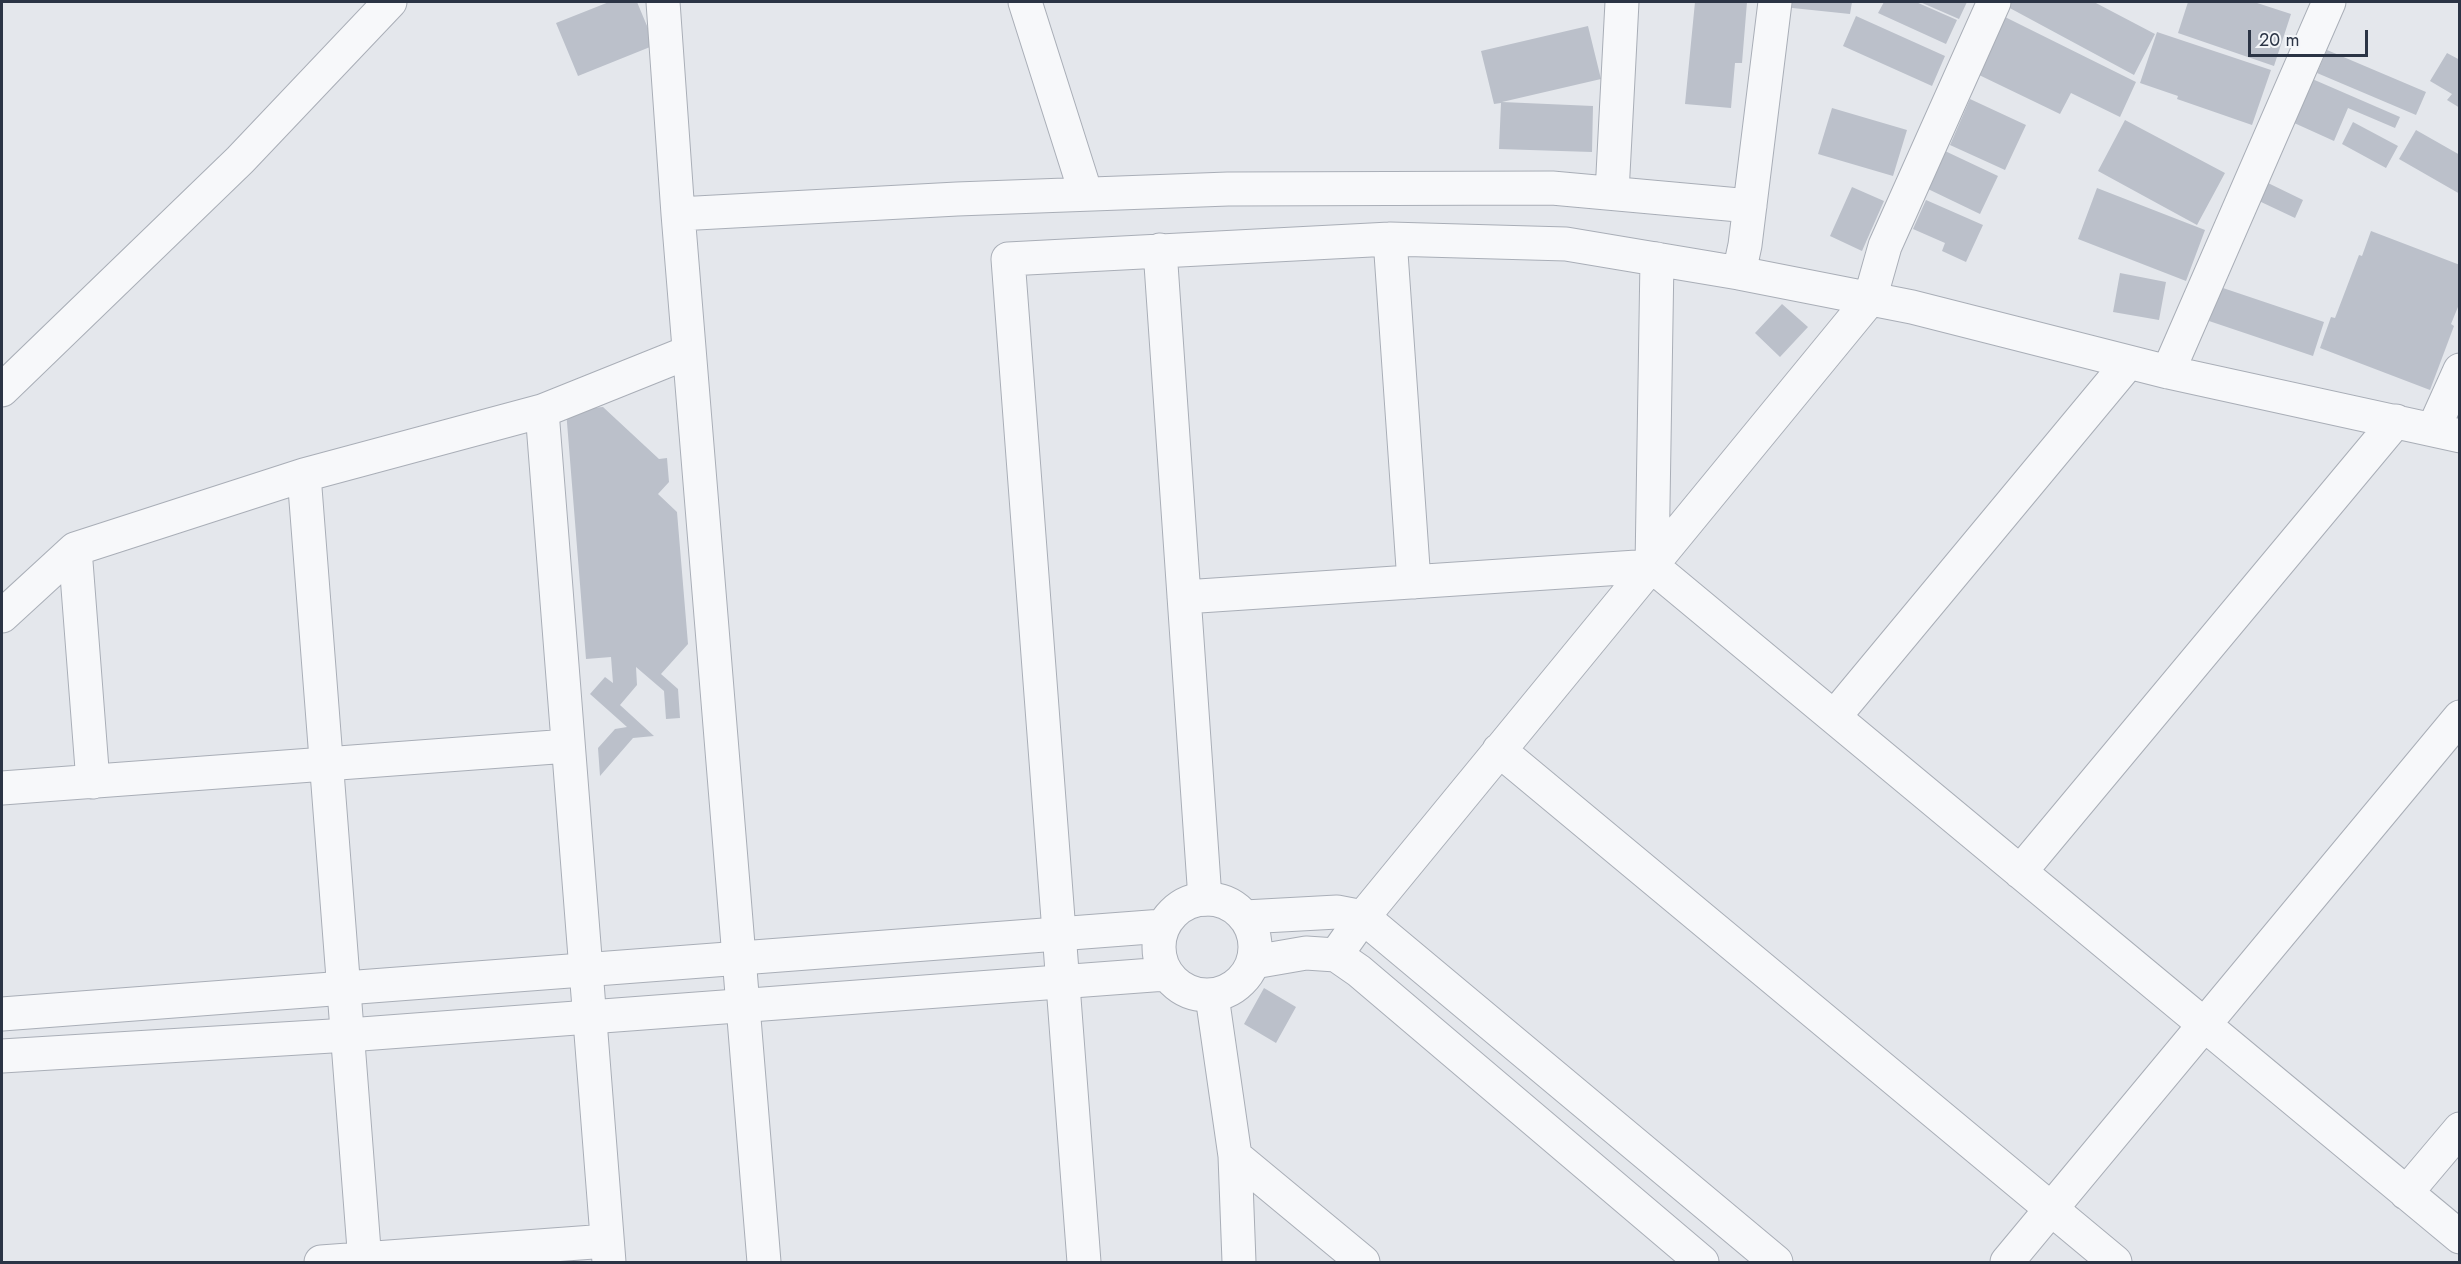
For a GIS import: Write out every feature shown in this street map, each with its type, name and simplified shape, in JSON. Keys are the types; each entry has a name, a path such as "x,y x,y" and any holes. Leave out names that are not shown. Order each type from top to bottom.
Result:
{"street":[{"path":"2,390 240,160 390,2"},
{"path":"663,2 689,352 764,1263"},
{"path":"1025,2 1086,194"},
{"path":"1612,193 1622,2"},
{"path":"1739,273 1745,245 1775,2"},
{"path":"1336,955 1363,917 1870,299 1885,246 1994,2"},
{"path":"2168,372 2329,2"},
{"path":"678,214 1228,189 1540,188 1750,206"},
{"path":"1390,239 1414,582"},
{"path":"1084,1263 1008,259 1390,239 1566,244 1739,273 1912,307 2128,363 2446,433 2460,370"},
{"path":"1160,250 1205,899"},
{"path":"1652,566 1657,259"},
{"path":"2,616 75,549 304,475 542,411 689,352"},
{"path":"1834,717 2128,363"},
{"path":"321,1263 608,1252 542,411"},
{"path":"2020,872 2396,421"},
{"path":"304,475 365,1261"},
{"path":"75,549 93,782"},
{"path":"1184,597 1652,566 2460,1237"},
{"path":"2007,1263 2460,717"},
{"path":"2,788 568,746"},
{"path":"1499,750 2115,1263"},
{"path":"1205,899 1227,903 1245,917 1255,938 1254,962 1238,985 1212,996 1186,992 1166,974 1159,950 1163,927 1180,907 1205,899"},
{"path":"1245,917 1337,912 1363,917 1776,1263"},
{"path":"2,1014 1163,927"},
{"path":"1254,962 1306,953 1336,955 1359,971 1702,1263"},
{"path":"2,1056 348,1035 1166,974"},
{"path":"1212,996 1235,1156 1239,1263"},
{"path":"2406,1193 2460,1129"},
{"path":"1235,1156 1363,1263"}],"building":[{"path":"609,2 637,2 655,45 578,76 556,23"},
{"path":"1695,2 1747,2 1742,63 1735,63 1731,108 1685,104"},
{"path":"1783,2 1852,2 1850,14 1783,7"},
{"path":"1884,2 1916,2 1957,20 1946,44 1878,13"},
{"path":"1920,2 1967,2 1959,19"},
{"path":"2009,2 2094,2 2155,34 2134,75 2006,6"},
{"path":"2188,2 2254,2 2291,14 2274,66 2178,33"},
{"path":"1856,16 1945,56 1932,86 1843,46"},
{"path":"2005,17 2136,82 2120,117 2071,93 2060,114 1977,74"},
{"path":"1588,26 1601,79 1502,102 1593,106 1592,152 1499,149 1501,103 1494,104 1481,51"},
{"path":"2157,32 2271,70 2252,125 2177,99 2178,96 2140,83"},
{"path":"2327,50 2426,92 2416,115 2317,73"},
{"path":"2447,53 2460,60 2460,108 2447,100 2452,94 2430,81"},
{"path":"2310,78 2400,117 2395,128 2348,108 2334,141 2292,122"},
{"path":"1970,99 2026,125 2005,170 1950,145"},
{"path":"1832,108 1907,130 1893,176 1818,154"},
{"path":"2125,120 2225,173 2197,225 2098,171"},
{"path":"2353,122 2398,146 2386,168 2342,144"},
{"path":"2416,130 2460,155 2460,194 2399,159"},
{"path":"1945,151 1998,176 1980,214 1928,189"},
{"path":"2268,183 2303,200 2295,218 2259,201"},
{"path":"1852,187 1884,201 1862,251 1830,236"},
{"path":"2097,188 2205,230 2186,281 2078,239"},
{"path":"1926,200 1983,225 1966,262 1942,251 1945,243 1913,229"},
{"path":"2371,231 2460,265 2460,302 2451,324 2454,326 2430,390 2320,348 2331,317 2335,318 2359,255 2362,256"},
{"path":"2120,273 2166,282 2159,320 2113,312"},
{"path":"2220,287 2324,322 2313,356 2209,321"},
{"path":"1782,304 1808,327 1780,357 1755,333"},
{"path":"603,407 659,459 667,458 669,482 658,494 677,512 688,644 661,674 678,689 680,718 666,719 664,691 636,667 637,685 620,705 654,736 633,738 600,776 598,748 615,729 627,727 590,694 605,677 613,683 611,657 586,659 566,410"},
{"path":"1264,988 1296,1007 1276,1043 1244,1024"}]}
